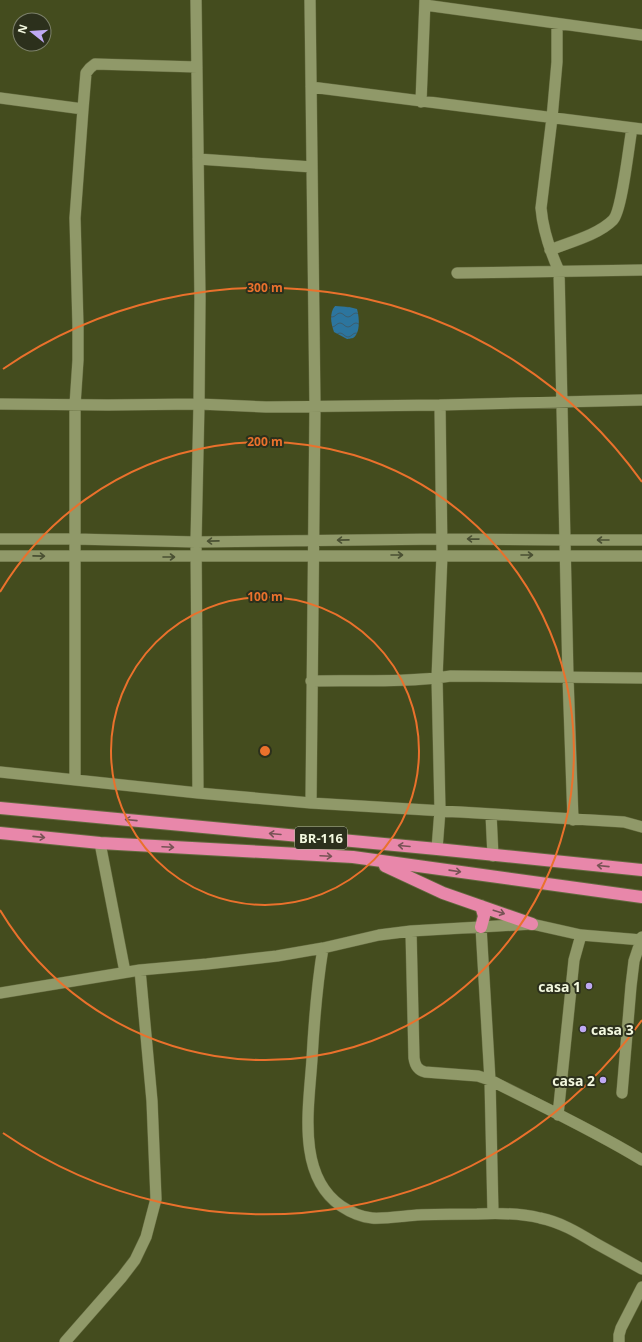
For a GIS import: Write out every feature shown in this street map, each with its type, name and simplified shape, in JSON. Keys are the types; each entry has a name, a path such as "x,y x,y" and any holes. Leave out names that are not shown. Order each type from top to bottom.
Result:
{"highway":[{"name":"BR-116","path":"0,808 642,870"},
{"path":"0,833 100,843 353,857 642,897"},
{"path":"373,860 443,893 532,924"},
{"path":"481,906 484,916 481,928"}],"street":[{"path":"196,0 199,404 196,542 198,793"},
{"path":"310,0 315,406 311,681 311,803"},
{"path":"421,102 425,3 557,24 642,35"},
{"path":"557,24 557,62 541,208 542,222 550,250 559,271 568,677 573,820"},
{"path":"75,779 75,405 78,360 78,326 75,218 86,73 95,64 197,67"},
{"path":"311,87 637,128 620,205 614,219 604,228 550,250"},
{"path":"0,98 83,109"},
{"path":"198,159 312,167"},
{"path":"457,273 642,270"},
{"path":"0,404 199,404 266,407 440,405 642,400"},
{"path":"436,849 440,810 437,678 442,555 440,405"},
{"path":"0,539 196,542 442,539 642,540"},
{"path":"0,556 642,556"},
{"path":"311,681 388,680 474,675 642,678"},
{"path":"0,772 198,793 311,803 440,810 573,820 624,822 642,819"},
{"path":"491,814 493,856"},
{"path":"624,822 642,828"},
{"path":"100,843 126,972"},
{"path":"0,993 140,970 277,956 323,948 379,935 411,931 532,924 581,935 642,939 634,961 630,986 622,1093"},
{"path":"481,928 490,1080 493,1213"},
{"path":"411,931 414,1050 416,1066 422,1072 478,1076 490,1080 617,1144 642,1160"},
{"path":"558,1115 574,960 581,935"},
{"path":"323,948 318,973 308,1121 310,1150 314,1169 322,1186 334,1200 357,1214 372,1218 435,1214 493,1213 538,1217 563,1225 642,1269"},
{"path":"65,1342 135,1260 146,1237 156,1199 152,1100 140,970"},
{"path":"630,986 642,986"},
{"path":"619,1342 619,1335 627,1313 642,1287"}],"water":[{"path":"335,306 357,309 359,320 358,328 356,336 353,338 347,339 334,332 331,322 331,315"}],"place":[{"name":"casa 1","path":"589,986"},
{"name":"casa 3","path":"583,1029"},
{"name":"casa 2","path":"603,1080"}]}
